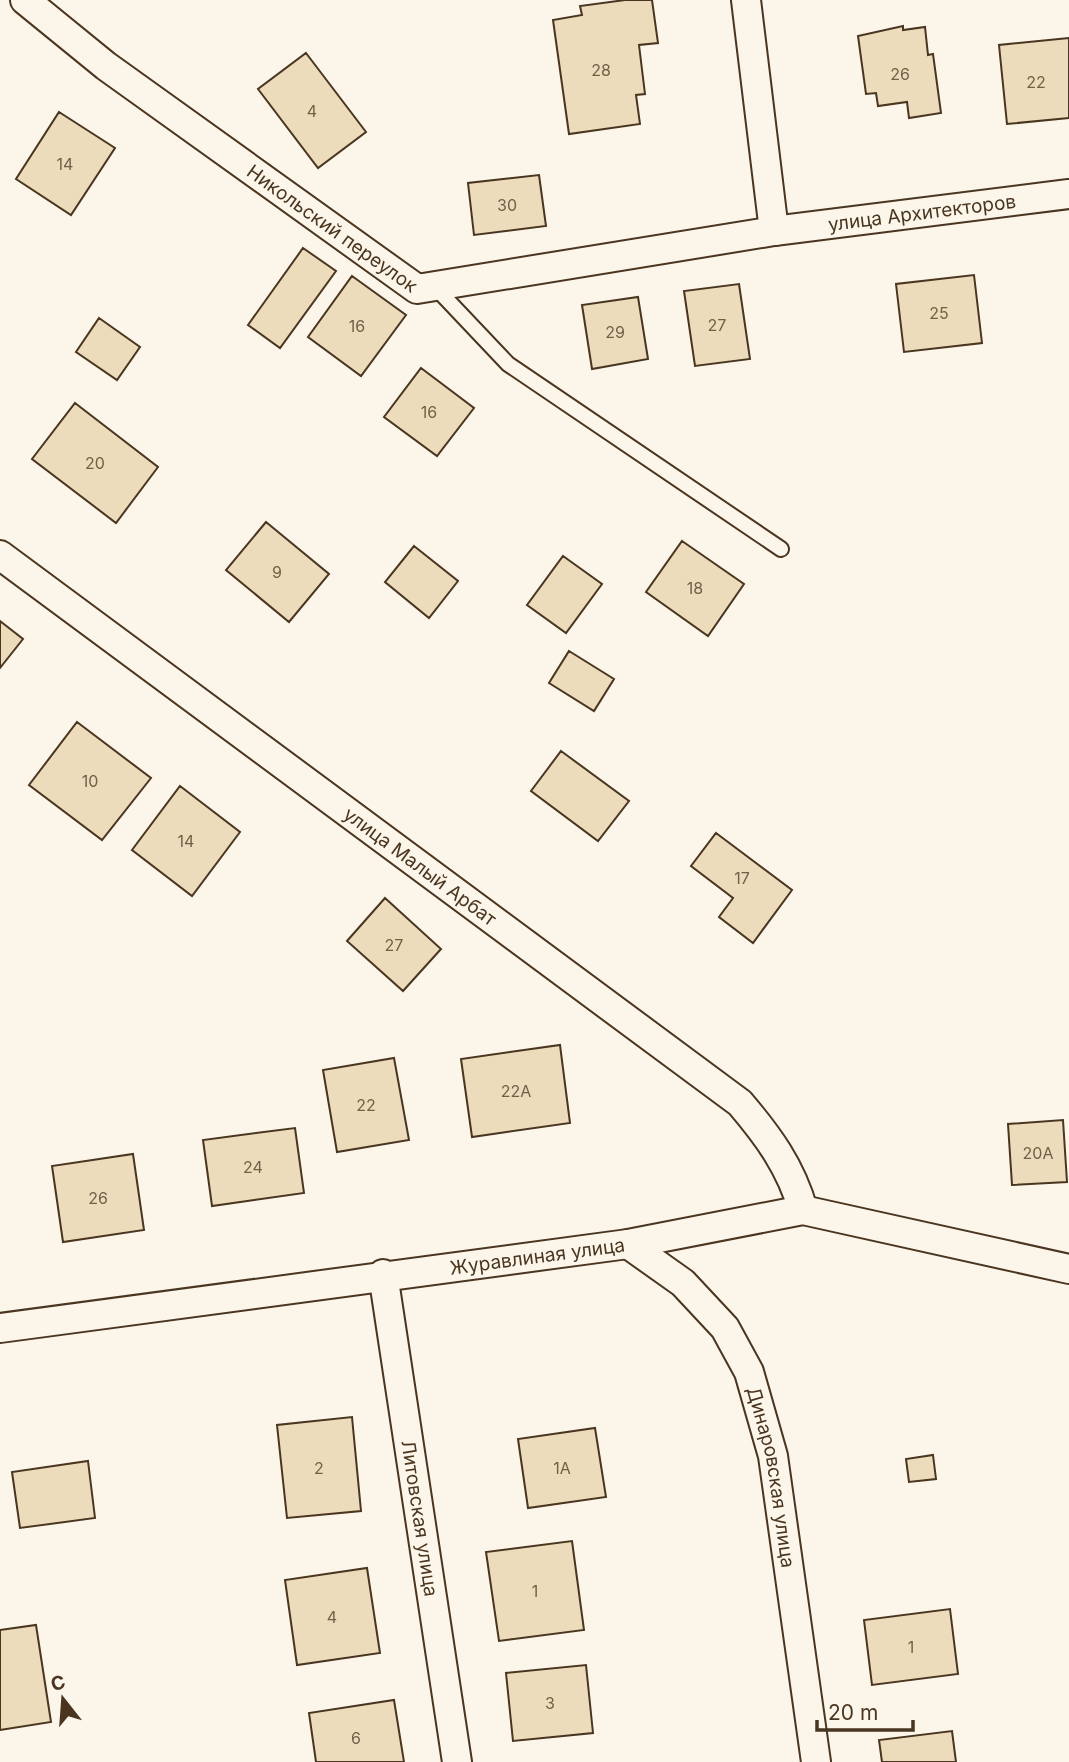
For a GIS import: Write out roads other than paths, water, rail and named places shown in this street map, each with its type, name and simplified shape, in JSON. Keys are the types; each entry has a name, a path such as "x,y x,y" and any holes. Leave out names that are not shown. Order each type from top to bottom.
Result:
{"street":[{"name":"Никольский переулок","path":"25,0 106,66 417,289 774,231"},
{"path":"746,0 774,231"},
{"name":"улица Архитекторов","path":"774,231 1069,194"},
{"name":"улица Малый Арбат","path":"0,555 740,1103 771,1140 795,1182 803,1210"},
{"name":"Журавлиная улица","path":"0,1328 383,1274 628,1244 803,1210 1069,1269"},
{"name":"Динаровская улица","path":"628,1244 683,1283 725,1328 749,1372 773,1456 816,1762"},
{"name":"Литовская улица","path":"383,1274 457,1762"}],"lane":[{"path":"436,288 508,364 781,549"}]}
